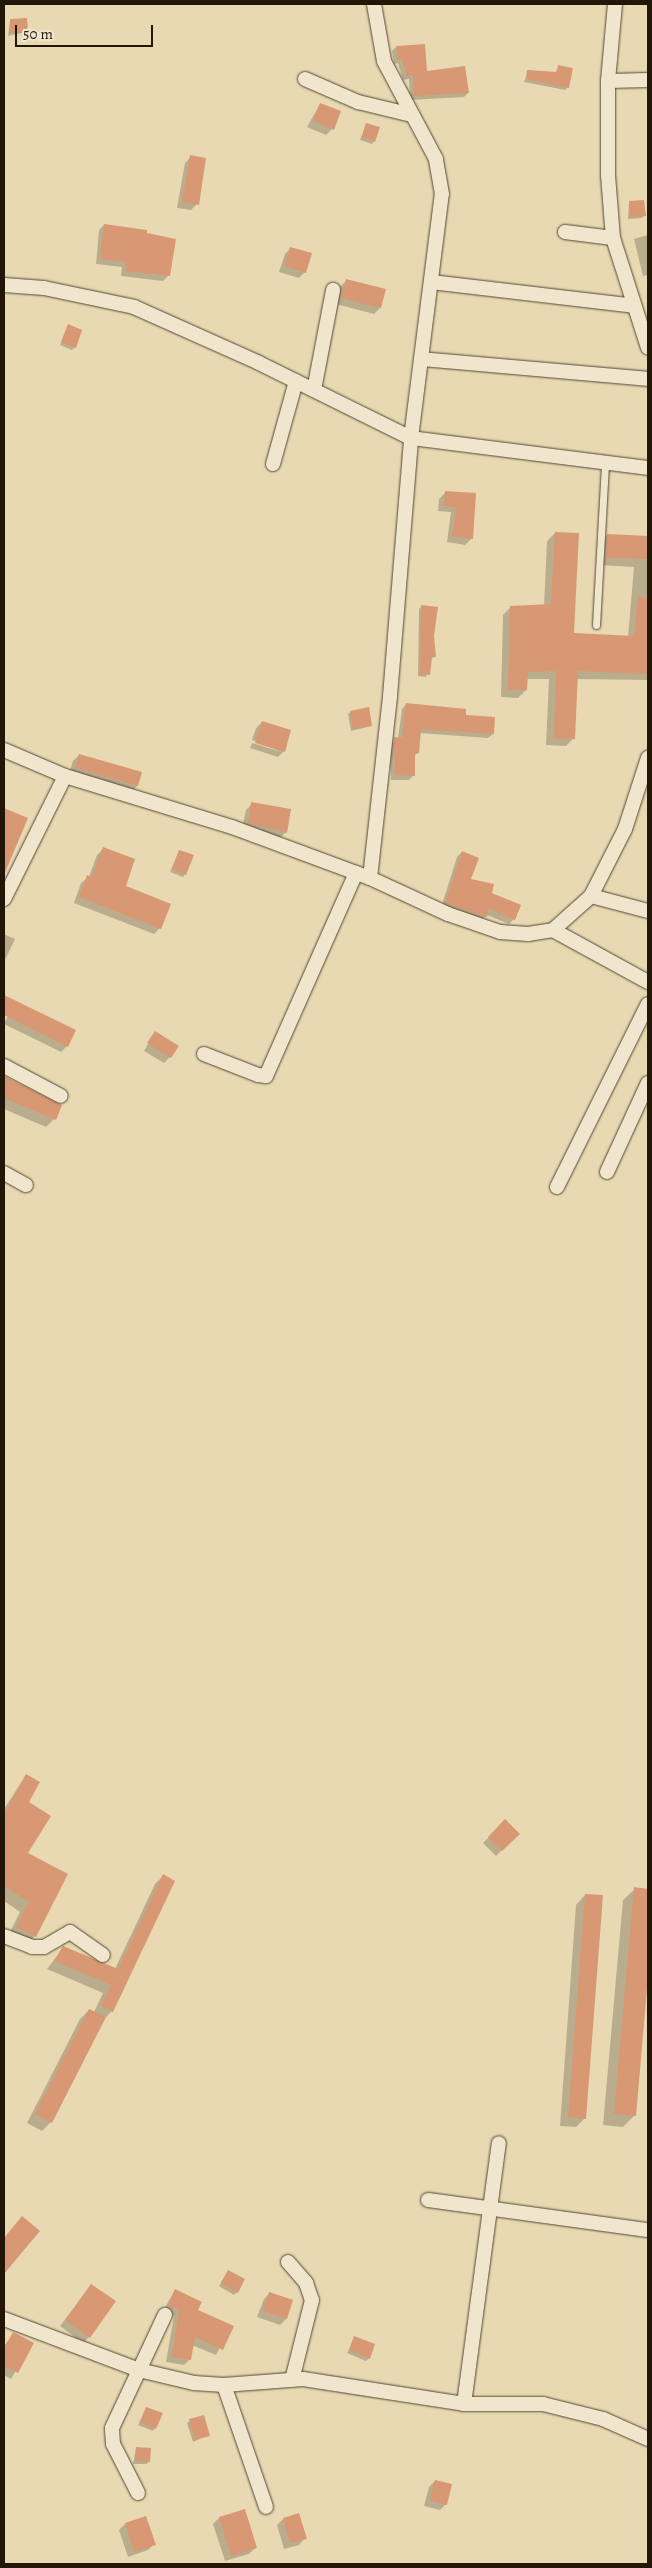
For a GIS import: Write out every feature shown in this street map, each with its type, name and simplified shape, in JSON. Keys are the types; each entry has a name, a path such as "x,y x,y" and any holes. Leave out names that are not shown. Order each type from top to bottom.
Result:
{"street":[{"path":"370,878 390,696 411,438 442,194 436,159 384,61 374,4"},
{"path":"614,4 608,81 608,175 613,238 648,346"},
{"path":"305,79 358,102 412,114"},
{"path":"608,81 648,80"},
{"path":"566,232 613,238"},
{"path":"431,282 634,306"},
{"path":"4,285 44,288 134,307 296,381 411,438 648,468"},
{"path":"314,390 332,290"},
{"path":"420,359 648,379"},
{"path":"273,464 296,381"},
{"path":"4,750 65,776 232,827 370,878 448,914 500,932 528,934 553,930 590,896 625,829 648,758"},
{"path":"4,899 65,776"},
{"path":"204,1054 258,1076 266,1076 356,873"},
{"path":"590,896 648,911"},
{"path":"553,930 648,982"},
{"path":"557,1187 648,1004"},
{"path":"4,1066 61,1096"},
{"path":"606,1172 648,1083"},
{"path":"4,1174 26,1185"},
{"path":"4,1936 32,1947 44,1947 70,1932 103,1955"},
{"path":"464,2404 500,2143"},
{"path":"428,2200 491,2207 648,2230"},
{"path":"288,2262 306,2283 312,2300 292,2380"},
{"path":"138,2493 113,2444 112,2428 165,2315"},
{"path":"4,2319 139,2370 194,2383 224,2385 292,2380 464,2404 542,2404 570,2409 603,2419 648,2439"},
{"path":"224,2385 266,2507"}],"lane":[{"path":"596,625 605,463"}],"building":[{"path":"27,18 28,33 10,33 10,19"},
{"path":"425,44 427,71 465,66 469,93 414,96 413,75 407,77 402,60 398,60 396,46"},
{"path":"558,65 573,68 569,88 526,79 527,70 557,72"},
{"path":"320,103 341,111 334,130 313,121"},
{"path":"366,123 380,127 375,142 362,137"},
{"path":"190,155 206,158 199,205 182,202"},
{"path":"644,200 646,216 630,217 629,201"},
{"path":"104,224 147,230 147,233 176,239 170,276 126,271 126,262 100,259"},
{"path":"290,247 312,253 306,273 284,266"},
{"path":"346,279 386,289 381,308 341,298"},
{"path":"68,324 82,330 76,348 61,342"},
{"path":"445,491 476,493 473,539 452,536 457,507 444,506"},
{"path":"555,532 579,533 574,633 634,636 638,597 648,598 648,674 578,671 575,739 554,738 556,671 528,672 527,690 508,690 510,606 551,604"},
{"path":"607,534 648,536 648,559 606,558"},
{"path":"421,605 438,607 434,636 436,657 432,657 430,675 420,674"},
{"path":"406,703 466,709 466,715 495,717 494,734 421,729 419,753 415,753 415,776 395,775 394,737 402,738"},
{"path":"369,707 372,726 353,729 350,711"},
{"path":"262,721 291,730 285,752 255,743"},
{"path":"79,754 142,772 138,786 75,768"},
{"path":"251,802 291,809 287,833 248,823"},
{"path":"4,808 28,818 4,875"},
{"path":"103,847 135,859 126,886 171,904 161,929 79,897 87,875 92,877"},
{"path":"179,850 194,855 186,875 172,869"},
{"path":"462,851 479,858 471,879 494,884 492,893 521,905 515,920 489,909 487,917 445,903"},
{"path":"4,995 76,1030 68,1047 4,1015"},
{"path":"155,1031 179,1046 171,1058 147,1043"},
{"path":"4,1076 62,1105 56,1120 4,1098"},
{"path":"26,1774 40,1782 29,1802 51,1816 28,1853 68,1874 36,1937 16,1927 29,1902 4,1886 4,1814"},
{"path":"505,1819 520,1834 502,1851 488,1837"},
{"path":"163,1874 175,1881 113,2012 101,2005 111,1985 54,1961 63,1946 118,1969"},
{"path":"634,1887 648,1889 648,1977 636,2116 614,2114"},
{"path":"585,1894 603,1895 586,2119 568,2117"},
{"path":"89,2009 106,2017 52,2123 35,2114"},
{"path":"22,2216 40,2231 4,2274 4,2238"},
{"path":"228,2270 245,2279 238,2293 221,2283"},
{"path":"91,2284 116,2301 90,2338 65,2320"},
{"path":"175,2289 202,2302 198,2310 234,2326 223,2350 195,2337 191,2360 172,2357 179,2310 168,2305"},
{"path":"269,2292 293,2300 287,2319 263,2311"},
{"path":"13,2332 34,2343 18,2373 4,2366 4,2349"},
{"path":"354,2336 375,2344 370,2359 349,2350"},
{"path":"146,2407 163,2413 156,2429 140,2422"},
{"path":"204,2415 210,2436 195,2440 189,2419"},
{"path":"136,2447 151,2448 150,2462 135,2461"},
{"path":"435,2480 452,2484 447,2505 430,2501"},
{"path":"245,2509 257,2548 231,2556 219,2517"},
{"path":"299,2513 307,2539 290,2543 283,2518"},
{"path":"146,2516 156,2545 134,2552 125,2523"}]}
